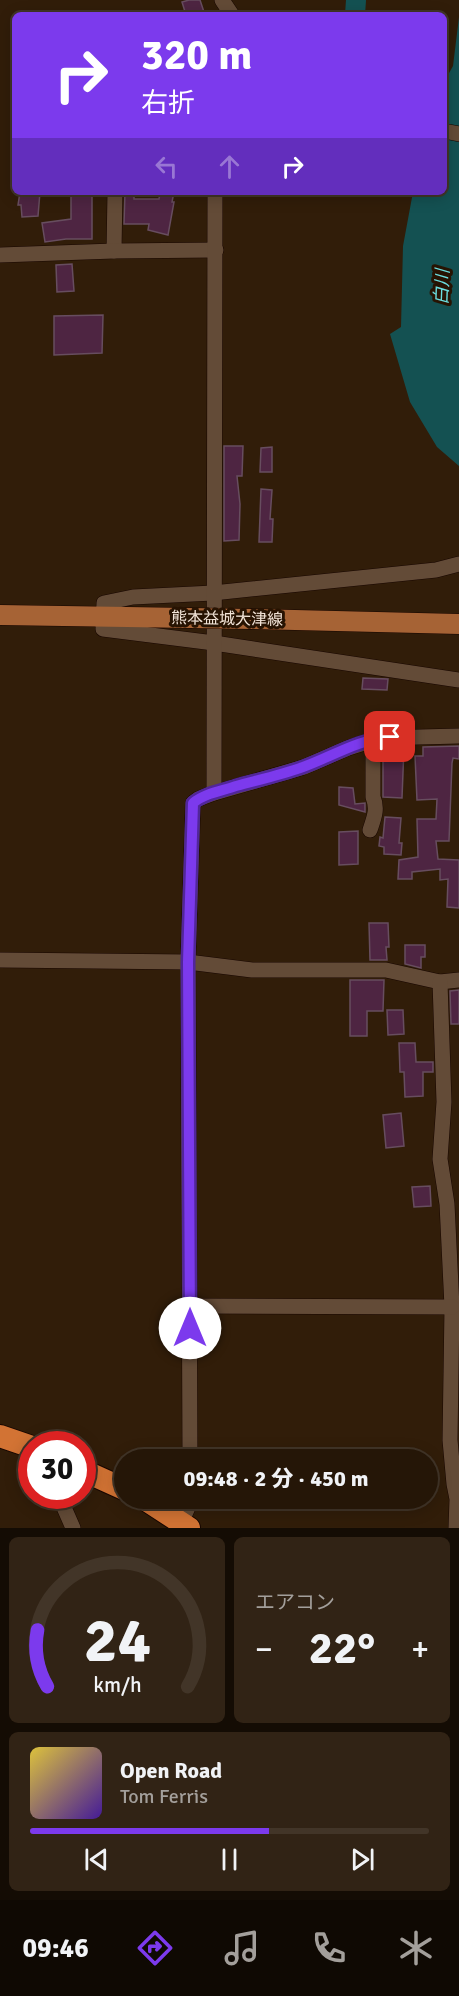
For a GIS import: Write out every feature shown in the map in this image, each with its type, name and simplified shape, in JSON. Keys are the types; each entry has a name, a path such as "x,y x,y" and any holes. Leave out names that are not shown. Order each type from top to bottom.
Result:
{"highway":[{"path":"0,1436 18,1443"},
{"path":"96,1476 114,1484"},
{"path":"160,1509 185,1526"}],"main road":[{"name":"熊本益城大津線","path":"0,615 457,624"}],"street":[{"path":"114,251 115,195"},
{"path":"214,793 215,195"},
{"path":"0,255 216,250"},
{"path":"459,564 436,570 213,593 133,597 104,603 102,616 103,629 214,643 459,680"},
{"path":"190,1449 188,962 193,803 214,793 304,767 348,748 381,738 459,736"},
{"path":"370,830 376,805 373,797 373,741"},
{"path":"0,960 188,962 252,970 386,970 440,982 459,980"},
{"path":"440,982 451,1102 440,1160 447,1204 452,1307 450,1440 454,1484 458,1499 456,1528"},
{"path":"189,1306 452,1307"},
{"path":"65,1509 73,1528"},
{"path":"185,1526 189,1509"}],"water":[{"name":"白川","path":"459,17 459,466 437,447 410,402 390,334 401,327 403,246 412,195 447,195 447,77 453,66"}],"building":[{"path":"200,0 204,12 185,12 182,2"},
{"path":"20,195 40,195 38,216 22,217 21,205 18,205"},
{"path":"71,195 92,195 92,239 45,242 42,223 71,219"},
{"path":"125,195 134,195 134,199 159,199 160,195 173,195 168,235 148,230 149,224 124,224"},
{"path":"72,264 74,291 57,292 56,265"},
{"path":"103,315 102,353 54,355 54,316"},
{"path":"224,446 243,446 242,476 237,476 240,504 239,540 224,541"},
{"path":"272,447 272,472 260,472 261,448"},
{"path":"261,489 272,490 270,519 273,519 272,542 259,542"},
{"path":"363,678 388,679 387,690 362,689"},
{"path":"459,746 459,759 453,758 452,763 449,841 436,841 438,859 459,860 459,908 447,907 448,879 440,880 440,869 412,872 412,879 398,879 399,860 418,857 417,819 436,819 437,799 417,800 415,756 423,756 423,747"},
{"path":"392,747 404,747 402,798 383,797 383,756 392,757"},
{"path":"339,787 353,788 355,804 365,803 365,812 339,805"},
{"path":"385,817 401,818 399,843 402,843 401,855 384,854 384,847 379,846 380,837 383,838"},
{"path":"358,831 358,864 339,865 339,832"},
{"path":"369,923 388,923 387,960 370,960"},
{"path":"405,945 425,945 425,957 421,957 421,968 405,964"},
{"path":"350,980 384,980 383,1011 367,1011 367,1036 350,1036"},
{"path":"459,990 459,1024 451,1024 450,991"},
{"path":"387,1010 403,1010 404,1034 388,1035"},
{"path":"399,1043 415,1043 416,1062 433,1062 433,1072 423,1072 423,1096 405,1097 404,1072 400,1072"},
{"path":"401,1113 404,1146 386,1148 383,1115"},
{"path":"430,1186 431,1206 414,1207 412,1187"}],"waterway":[{"path":"355,12 356,0"}],"route":[{"path":"190,1328 188,962 193,803 214,793 304,767 348,748 390,737"}]}
